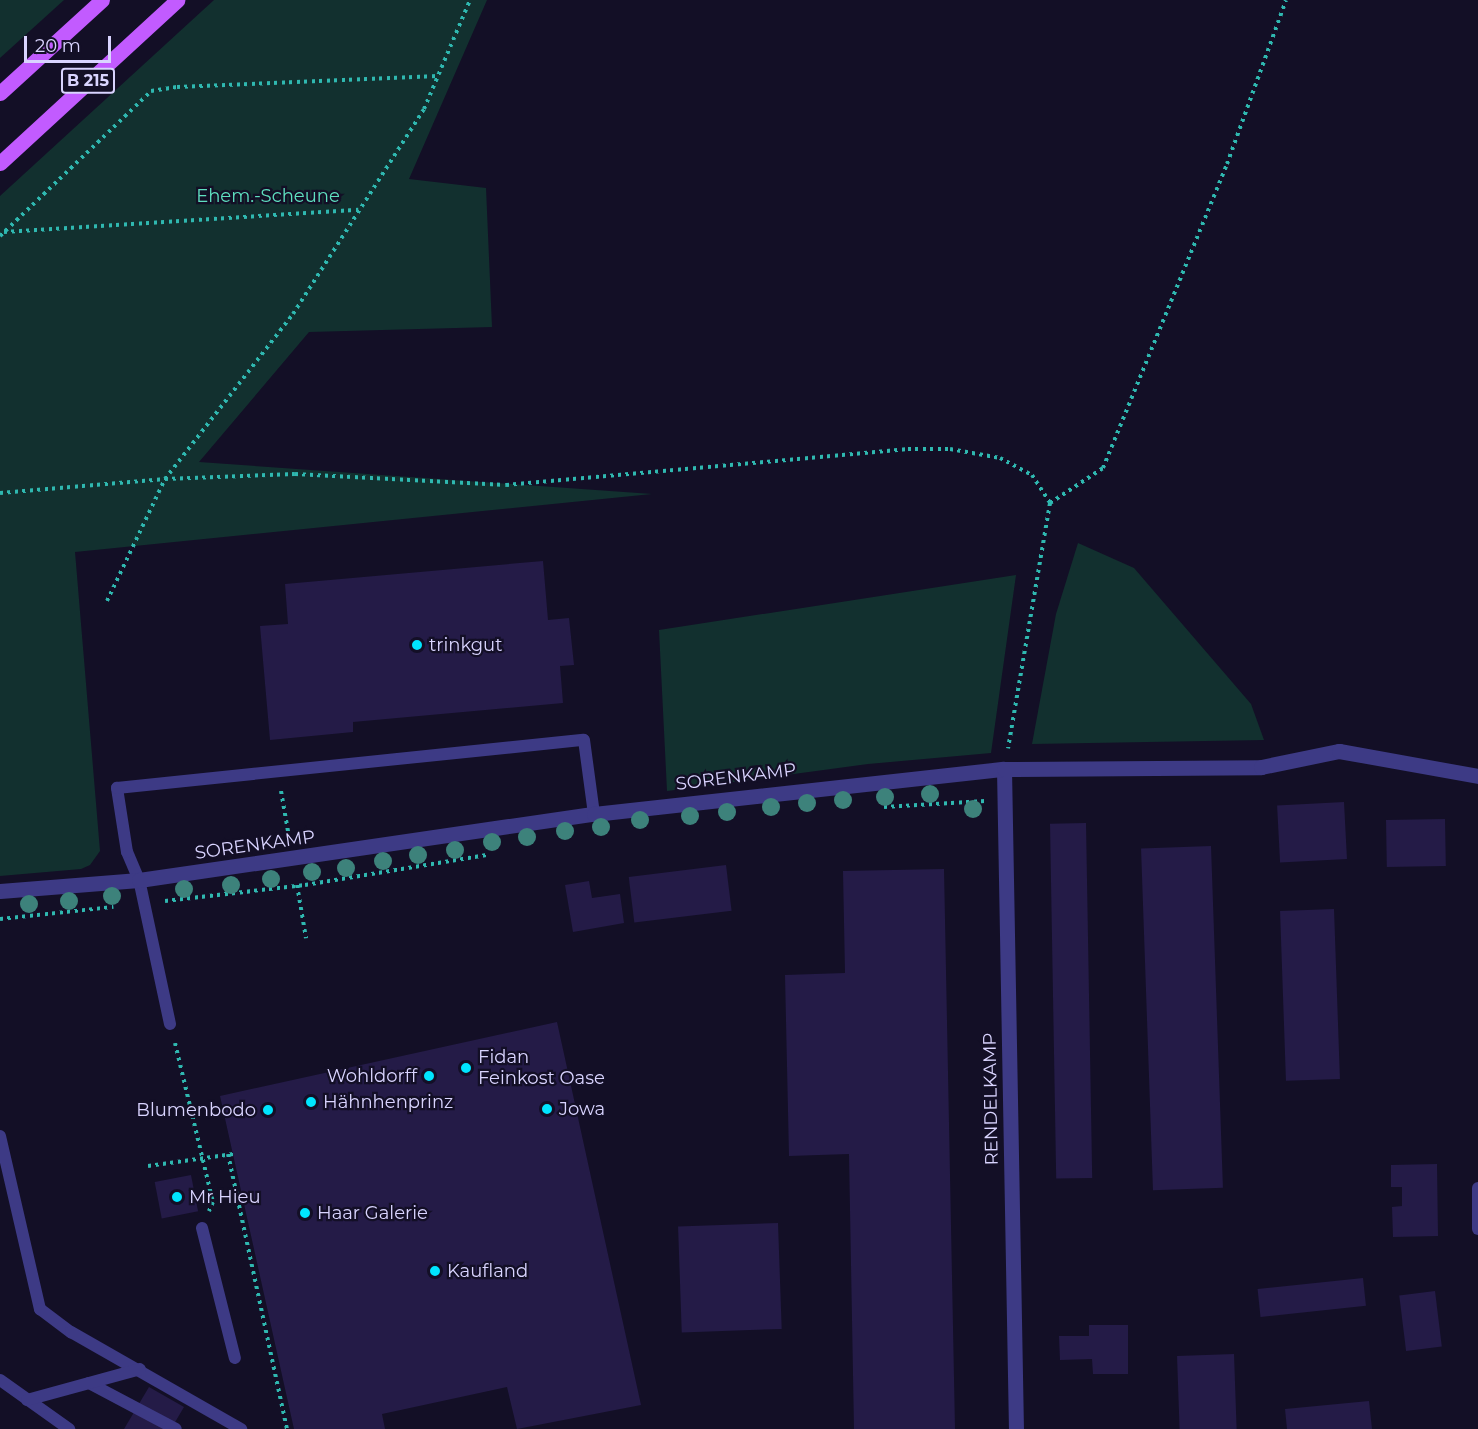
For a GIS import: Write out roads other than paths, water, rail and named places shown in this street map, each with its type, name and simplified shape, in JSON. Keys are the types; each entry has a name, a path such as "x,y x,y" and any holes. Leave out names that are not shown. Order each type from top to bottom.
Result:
{"main road":[{"name":"B 215","path":"0,93 102,0"},
{"name":"B 215","path":"0,163 177,0"}],"street":[{"name":"SORENKAMP","path":"0,891 139,880 594,814 1004,769 1261,766 1339,751 1478,776"},
{"name":"RENDELKAMP","path":"1004,769 1017,1429"}],"lane":[{"path":"170,1024 139,880 127,852 117,788 584,740 594,814"},
{"path":"0,1136 40,1309 71,1332 140,1369 241,1429"},
{"path":"1478,1188 1478,1229"},
{"path":"202,1228 235,1358"},
{"path":"27,1400 140,1369"},
{"path":"0,1380 69,1429"},
{"path":"89,1383 176,1429"}],"place":[{"name":"trinkgut","path":"417,645"},
{"name":"Fidan Feinkost Oase","path":"466,1068"},
{"name":"Wohldorff","path":"429,1076"},
{"name":"Hähnhenprinz","path":"311,1102"},
{"name":"Jowa","path":"547,1109"},
{"name":"Blumenbodo","path":"268,1110"},
{"name":"Mr Hieu","path":"177,1197"},
{"name":"Haar Galerie","path":"305,1213"},
{"name":"Kaufland","path":"435,1271"}],"park label":[{"name":"Ehem.-Scheune","path":"268,196"}]}
